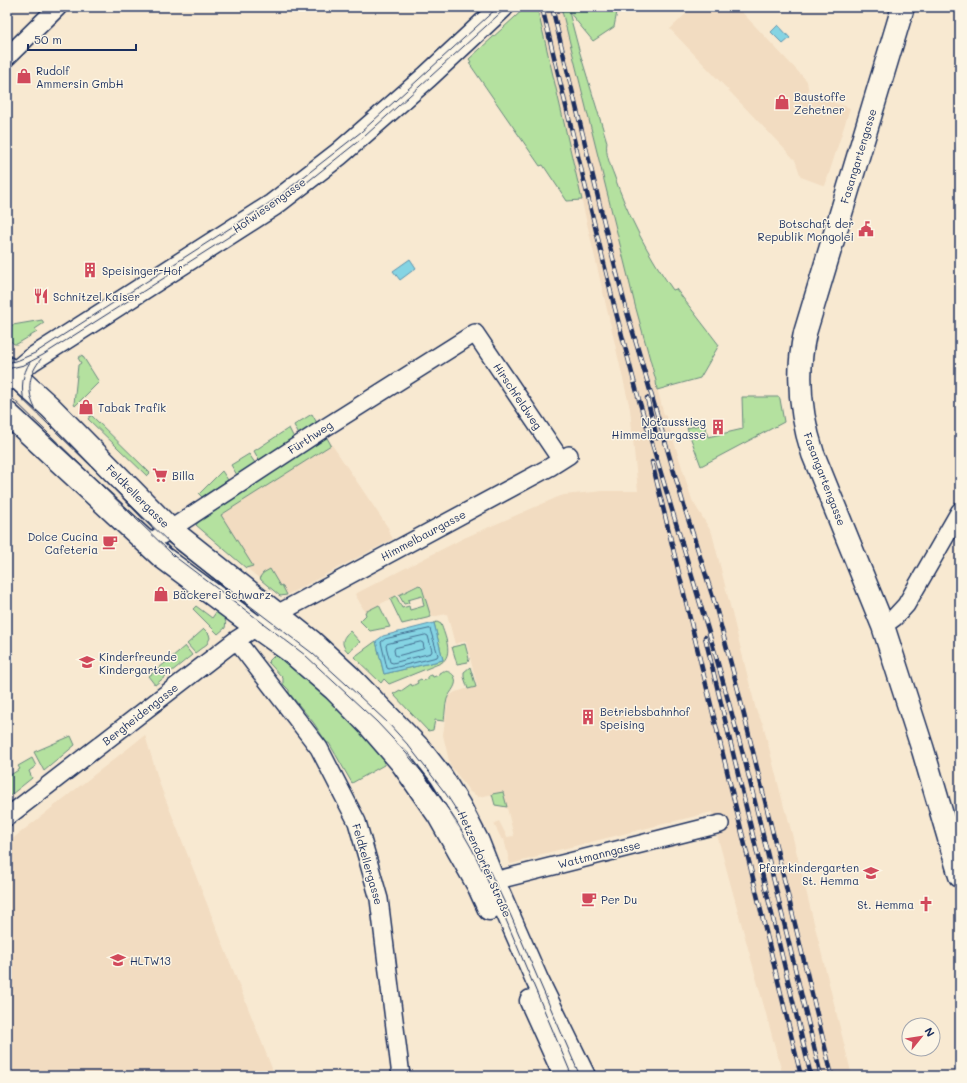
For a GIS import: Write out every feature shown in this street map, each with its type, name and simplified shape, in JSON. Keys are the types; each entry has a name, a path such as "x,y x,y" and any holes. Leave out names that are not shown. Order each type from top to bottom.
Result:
{"main road":[{"name":"Hofwiesengasse","path":"9,374 273,205 345,149 427,77 502,7"},
{"name":"Fasangartengasse","path":"903,7 801,350 800,368 802,408 810,444 883,626 925,758 960,876"},
{"name":"Feldkellergasse","path":"9,374 50,407 170,529 276,614"},
{"path":"7,413 162,557 256,627"},
{"name":"Hetzendorfer Straße","path":"276,614 311,641 349,676 419,748 441,776 478,842 486,882 565,1076"},
{"name":"Hetzendorfer Straße","path":"256,627 290,651 335,690 369,725 401,762 486,882 537,980 584,1076"}],"street":[{"path":"7,57 58,7"},
{"name":"Fürthweg","path":"148,544 326,427 475,333"},
{"name":"Hirschfeldweg","path":"475,333 565,458"},
{"name":"Himmelbaurgasse","path":"276,614 565,458"},
{"path":"883,626 894,618 906,605 960,511"},
{"name":"Bergheidengasse","path":"7,817 236,640 276,614"},
{"name":"Feldkellergasse","path":"236,640 319,748 357,822 379,899 401,1076"},
{"name":"Wattmanngasse","path":"486,882 720,824"}],"shaded area":[{"path":"537,7 560,7 563,15 664,415 666,416 692,500 712,533 756,710 763,724 787,814 852,1076 783,1076 712,812 538,855 538,857 510,864 504,839 502,840 494,824 499,821 507,837 514,836 503,792 479,797 470,792 450,765 443,735 448,697 455,692 477,686 466,641 455,644 447,614 431,617 421,585 417,585 365,612 355,594 464,538 558,497 603,491 638,491 630,409"},
{"path":"693,7 737,7 807,81 809,94 850,108 825,186 801,177 795,160 670,29"},
{"path":"326,436 389,529 388,530 393,539 285,596 280,596 196,525"},
{"name":"HLTW13","path":"145,735 160,785 275,1076 7,1076 7,843"}],"green space":[{"path":"526,7 537,7 582,200 567,201 543,165 540,166 469,63 471,62 469,59"},
{"path":"560,7 618,7 614,27 593,41 569,12 607,142 607,155 632,220 655,263 673,290 676,289 719,345 700,378 657,390 656,381 635,305"},
{"path":"42,320 44,323 35,329 37,332 17,344 14,344 7,338 7,326"},
{"path":"82,355 99,382 75,406 78,365 81,363 78,358"},
{"path":"742,397 779,397 784,422 701,466 687,428 704,424 708,437 743,429"},
{"path":"312,414 317,423 299,435 294,425"},
{"path":"91,415 150,473 147,476 88,419"},
{"path":"289,428 294,438 259,460 254,451"},
{"path":"326,436 331,445 221,515 253,566 246,568 196,525 208,511"},
{"path":"249,454 255,463 237,475 231,465"},
{"path":"222,471 228,480 202,497 199,494"},
{"path":"270,569 280,586 282,585 287,595 280,596 261,580 260,577 263,573"},
{"path":"419,585 422,588 431,617 402,624 390,599 396,596 402,608 409,606 410,610 424,606 422,596 408,600 409,603 404,604 399,595"},
{"path":"379,605 390,627 370,631 360,621 366,615 365,612"},
{"path":"196,606 212,618 219,608 225,618 225,628 218,634 193,609"},
{"path":"437,622 441,624 448,650 445,660 441,663 389,684 384,679 381,683 354,657 376,641 384,674 443,660 434,623"},
{"path":"204,629 209,634 210,638 207,644 195,653 187,644"},
{"path":"350,631 360,642 348,652 345,649 343,641 345,636"},
{"path":"465,644 469,659 468,662 457,664 452,647"},
{"path":"185,646 192,655 155,685 148,676"},
{"path":"277,653 330,699 368,738 385,760 384,765 352,783 329,743 327,743 313,722 289,693 289,690 283,684 283,678 268,662"},
{"path":"470,667 476,687 468,689 464,672"},
{"path":"443,671 449,672 454,676 455,685 447,699 444,721 435,720 433,730 428,731 393,694 400,690 401,691 411,684 412,686 418,683 417,681 421,679 423,681 428,679 428,676 432,675 433,677 439,675 439,673"},
{"path":"71,736 75,745 44,771 34,752"},
{"path":"32,758 36,766 29,771 32,778 7,798 7,777 20,769 18,766"},
{"path":"503,792 507,807 495,805 492,794"}],"water":[{"path":"778,25 790,38 783,44 771,32"},
{"path":"410,259 416,268 400,280 393,271"},
{"path":"434,623 443,660 384,674 376,641 383,636"}],"tram line":[{"path":"7,363 19,360 35,353 274,200 361,132 498,7"},
{"path":"7,369 24,365 43,355 249,224 301,187 365,136 507,7"},
{"path":"35,408 30,395 30,382 31,376 41,359"},
{"path":"24,402 23,381 25,372 30,362"},
{"path":"7,384 178,551 312,653 388,723 408,745 446,794 478,847 511,916 580,1076"},
{"path":"7,393 174,556 305,655 377,722 406,753 441,798 472,849 501,908 572,1076"}],"railway":[{"path":"542,7 614,305 639,400 715,653 746,765 821,1076"},
{"path":"552,7 627,312 684,506 715,604 738,690 832,1076"},
{"path":"647,398 657,438"},
{"path":"652,462 801,1076"},
{"path":"705,637 811,1076"}],"place":[{"name":"Rudolf Ammersin GmbH","path":"24,76"},
{"name":"Baustoffe Zehetner","path":"782,102"},
{"name":"Botschaft der Republik Mongolei","path":"866,229"},
{"name":"Speisinger-Hof","path":"90,270"},
{"name":"Schnitzel Kaiser","path":"41,296"},
{"name":"Tabak Trafik","path":"86,407"},
{"name":"Notausstieg Himmelbaurgasse","path":"718,427"},
{"name":"Billa","path":"160,475"},
{"name":"Dolce Cucina Cafeteria","path":"110,542"},
{"name":"Bäckerei Schwarz","path":"161,594"},
{"name":"Kinderfreunde Kindergarten","path":"87,662"},
{"name":"Betriebsbahnhof Speising","path":"588,717"},
{"name":"Pfarrkindergarten St. Hemma","path":"871,873"},
{"name":"Per Du","path":"589,899"},
{"name":"St. Hemma","path":"926,904"},
{"name":"HLTW13","path":"118,960"}]}
